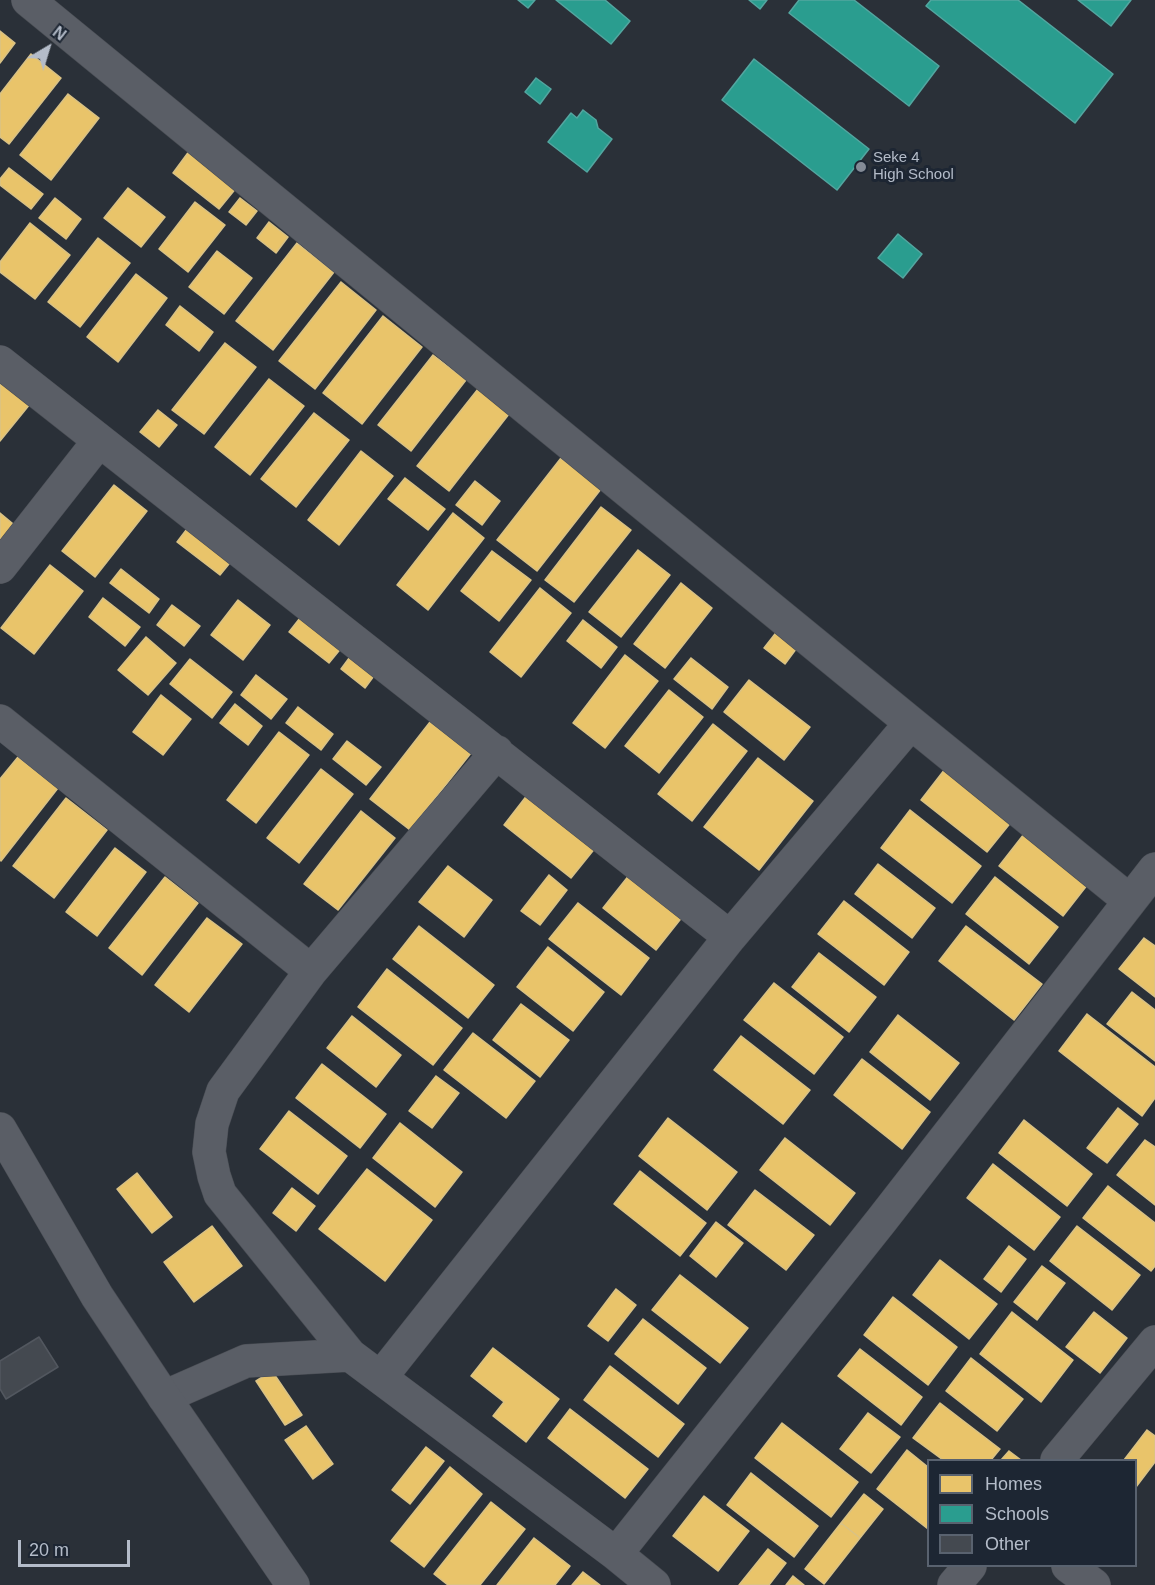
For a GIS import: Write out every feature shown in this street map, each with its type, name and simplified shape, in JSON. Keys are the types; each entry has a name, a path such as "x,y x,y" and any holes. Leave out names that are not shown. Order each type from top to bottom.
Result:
{"street":[{"path":"28,0 1130,901"},
{"path":"0,362 730,937"},
{"path":"0,567 99,441"},
{"path":"0,721 311,971"},
{"path":"381,1377 730,937 911,723"},
{"path":"497,752 311,971 224,1091 212,1124 209,1152 220,1194 350,1355 654,1585"},
{"path":"616,1554 889,1211 1155,869"},
{"path":"0,1129 97,1296 293,1585"},
{"path":"1059,1459 1155,1341"},
{"path":"164,1397 246,1361 350,1355"},
{"path":"954,1585 969,1567"},
{"path":"1069,1567 1094,1585"}],"building: Homes":[{"path":"0,31 15,43 0,63"},
{"path":"31,54 61,78 9,144 0,137 0,94"},
{"path":"68,94 99,118 51,180 20,155"},
{"path":"190,150 237,187 219,209 173,173"},
{"path":"9,168 43,194 31,209 0,185 0,179"},
{"path":"128,188 165,217 141,247 104,218"},
{"path":"55,198 81,219 66,239 39,218"},
{"path":"240,198 257,211 246,225 229,212"},
{"path":"195,202 225,225 188,272 159,249"},
{"path":"269,222 288,237 276,253 257,238"},
{"path":"30,223 70,255 35,299 0,272 0,262"},
{"path":"98,238 130,263 80,327 48,302"},
{"path":"297,243 334,272 273,350 236,321"},
{"path":"217,251 252,278 224,314 189,287"},
{"path":"136,274 167,298 118,362 87,337"},
{"path":"341,282 376,310 315,389 279,361"},
{"path":"180,306 213,332 199,351 166,325"},
{"path":"383,316 422,347 362,424 323,393"},
{"path":"225,343 256,367 204,434 172,410"},
{"path":"433,355 466,380 411,451 378,425"},
{"path":"0,379 30,404 0,441"},
{"path":"269,379 304,406 250,475 215,447"},
{"path":"478,389 509,414 449,491 417,466"},
{"path":"158,410 177,425 159,447 140,432"},
{"path":"314,413 349,440 296,507 261,479"},
{"path":"361,451 393,476 339,545 308,520"},
{"path":"561,458 601,489 537,571 497,540"},
{"path":"405,478 445,509 428,530 388,499"},
{"path":"475,481 500,501 482,525 456,505"},
{"path":"114,485 147,511 95,577 62,551"},
{"path":"601,507 631,530 574,602 545,580"},
{"path":"0,513 18,528 0,549"},
{"path":"453,513 484,538 428,610 397,585"},
{"path":"190,525 233,559 220,575 177,542"},
{"path":"638,550 670,575 621,637 589,612"},
{"path":"492,551 531,580 499,621 461,591"},
{"path":"50,565 83,591 34,654 1,628"},
{"path":"121,569 159,599 149,613 110,583"},
{"path":"681,583 712,608 665,668 634,644"},
{"path":"540,588 571,613 521,677 490,652"},
{"path":"103,598 140,627 125,646 89,617"},
{"path":"238,600 270,625 243,660 211,635"},
{"path":"172,605 200,626 184,646 157,625"},
{"path":"307,609 347,641 329,663 289,632"},
{"path":"583,620 617,647 601,668 567,641"},
{"path":"782,625 802,641 785,664 764,648"},
{"path":"146,637 176,663 148,695 118,670"},
{"path":"358,646 382,665 365,688 341,669"},
{"path":"625,655 658,681 605,748 573,723"},
{"path":"691,658 728,687 712,709 674,679"},
{"path":"190,659 232,692 212,718 170,684"},
{"path":"256,675 287,699 271,719 241,695"},
{"path":"749,680 810,727 784,760 724,712"},
{"path":"669,690 703,717 659,773 625,746"},
{"path":"161,695 191,719 163,755 133,732"},
{"path":"235,704 262,726 248,745 220,723"},
{"path":"298,707 333,734 321,750 286,723"},
{"path":"430,722 471,753 410,830 370,799"},
{"path":"713,724 747,751 692,821 658,794"},
{"path":"279,732 309,755 256,823 227,800"},
{"path":"347,741 381,767 366,785 333,759"},
{"path":"18,757 58,788 1,861 0,779"},
{"path":"758,758 813,801 759,870 704,827"},
{"path":"321,769 353,794 299,863 267,838"},
{"path":"945,769 1012,821 987,852 921,800"},
{"path":"528,794 596,847 571,878 504,825"},
{"path":"66,798 107,830 54,898 13,866"},
{"path":"910,810 981,866 952,903 881,848"},
{"path":"361,811 395,838 338,910 304,884"},
{"path":"1024,834 1088,884 1063,916 999,866"},
{"path":"115,848 146,872 97,936 66,912"},
{"path":"878,864 935,908 912,938 855,894"},
{"path":"448,866 492,900 464,937 419,902"},
{"path":"630,874 683,916 656,950 603,908"},
{"path":"549,875 567,890 540,925 521,911"},
{"path":"165,877 198,903 142,975 109,948"},
{"path":"995,877 1058,927 1029,964 966,914"},
{"path":"844,901 909,952 884,985 818,934"},
{"path":"578,903 649,958 621,995 549,939"},
{"path":"207,918 242,944 189,1012 155,985"},
{"path":"419,926 494,985 468,1018 393,959"},
{"path":"966,926 1042,984 1014,1020 939,961"},
{"path":"1144,938 1155,946 1155,997 1119,969"},
{"path":"548,947 604,992 573,1031 517,987"},
{"path":"819,953 876,997 849,1032 792,987"},
{"path":"387,969 462,1028 433,1065 358,1007"},
{"path":"774,983 843,1037 814,1074 744,1020"},
{"path":"1132,992 1155,1010 1155,1061 1107,1024"},
{"path":"521,1004 569,1040 540,1077 493,1040"},
{"path":"1087,1014 1155,1067 1155,1098 1142,1116 1059,1051"},
{"path":"898,1015 959,1063 930,1100 870,1052"},
{"path":"352,1016 401,1055 376,1087 327,1048"},
{"path":"473,1033 535,1081 506,1118 444,1070"},
{"path":"741,1036 810,1090 783,1124 714,1070"},
{"path":"862,1059 930,1112 902,1149 834,1095"},
{"path":"322,1064 386,1114 360,1148 296,1098"},
{"path":"436,1076 459,1093 432,1128 409,1111"},
{"path":"1118,1108 1138,1124 1107,1163 1087,1148"},
{"path":"289,1111 347,1156 318,1194 260,1149"},
{"path":"668,1118 737,1172 707,1210 639,1156"},
{"path":"1024,1120 1092,1174 1067,1206 999,1153"},
{"path":"400,1123 462,1172 435,1207 373,1158"},
{"path":"785,1138 855,1193 830,1225 760,1170"},
{"path":"1145,1140 1155,1147 1155,1205 1117,1175"},
{"path":"993,1164 1060,1217 1034,1250 967,1198"},
{"path":"367,1169 432,1220 385,1281 319,1229"},
{"path":"640,1171 706,1223 680,1256 614,1204"},
{"path":"137,1173 172,1217 152,1233 117,1189"},
{"path":"1108,1186 1155,1223 1155,1266 1151,1271 1083,1218"},
{"path":"292,1188 315,1206 296,1231 273,1213"},
{"path":"755,1190 814,1235 786,1270 728,1225"},
{"path":"716,1222 743,1243 716,1277 690,1256"},
{"path":"212,1226 242,1266 194,1302 164,1262"},
{"path":"1077,1226 1140,1275 1112,1310 1050,1261"},
{"path":"1009,1246 1026,1259 1001,1292 984,1279"},
{"path":"940,1260 997,1304 969,1339 913,1295"},
{"path":"1042,1266 1065,1283 1037,1320 1014,1302"},
{"path":"680,1275 748,1328 720,1363 652,1310"},
{"path":"616,1289 636,1305 608,1341 588,1326"},
{"path":"893,1297 957,1347 928,1385 864,1335"},
{"path":"1012,1312 1073,1360 1041,1402 980,1354"},
{"path":"1094,1312 1127,1338 1100,1373 1066,1347"},
{"path":"643,1319 706,1368 678,1404 615,1354"},
{"path":"493,1348 559,1399 526,1442 493,1416 504,1402 471,1376"},
{"path":"860,1349 922,1397 901,1425 838,1376"},
{"path":"971,1358 1023,1399 997,1431 946,1391"},
{"path":"610,1366 684,1424 658,1457 584,1400"},
{"path":"272,1371 302,1415 285,1425 256,1381"},
{"path":"940,1403 1000,1449 992,1459 942,1459 913,1438"},
{"path":"570,1409 648,1469 625,1498 548,1438"},
{"path":"868,1413 900,1437 871,1473 840,1449"},
{"path":"782,1423 858,1482 831,1517 755,1458"},
{"path":"306,1426 333,1464 313,1479 285,1440"},
{"path":"1147,1430 1155,1436 1155,1462 1137,1486 1137,1459 1125,1459"},
{"path":"426,1447 444,1461 410,1504 392,1490"},
{"path":"907,1450 927,1466 927,1528 877,1489"},
{"path":"1009,1451 1020,1459 1002,1459"},
{"path":"450,1467 482,1494 424,1567 391,1541"},
{"path":"751,1473 818,1526 794,1557 727,1505"},
{"path":"864,1494 883,1509 860,1538 841,1523"},
{"path":"704,1496 749,1531 718,1571 673,1536"},
{"path":"491,1502 525,1529 480,1585 448,1585 434,1574"},
{"path":"841,1523 860,1538 824,1584 805,1569"},
{"path":"534,1538 570,1566 555,1585 497,1585"},
{"path":"768,1549 786,1563 769,1585 739,1585"},
{"path":"583,1572 600,1585 572,1585"},
{"path":"793,1576 804,1585 786,1585"}],"building: Schools":[{"path":"518,0 535,0 528,8"},
{"path":"556,0 605,0 630,21 611,44"},
{"path":"749,0 767,0 760,9"},
{"path":"799,0 854,0 939,66 909,106 789,13"},
{"path":"931,0 1018,0 1113,74 1075,123 926,6"},
{"path":"1078,0 1131,0 1111,26"},
{"path":"754,59 869,149 837,190 722,100"},
{"path":"536,78 551,89 540,104 525,92"},
{"path":"583,110 596,120 598,128 612,139 587,172 548,142 571,113 577,118"},
{"path":"898,234 922,254 903,278 878,258"}],"building: Other":[{"path":"39,1337 58,1367 6,1399 0,1389 0,1361"}],"place":[{"name":"Seke 4 High School","path":"861,167"}]}
